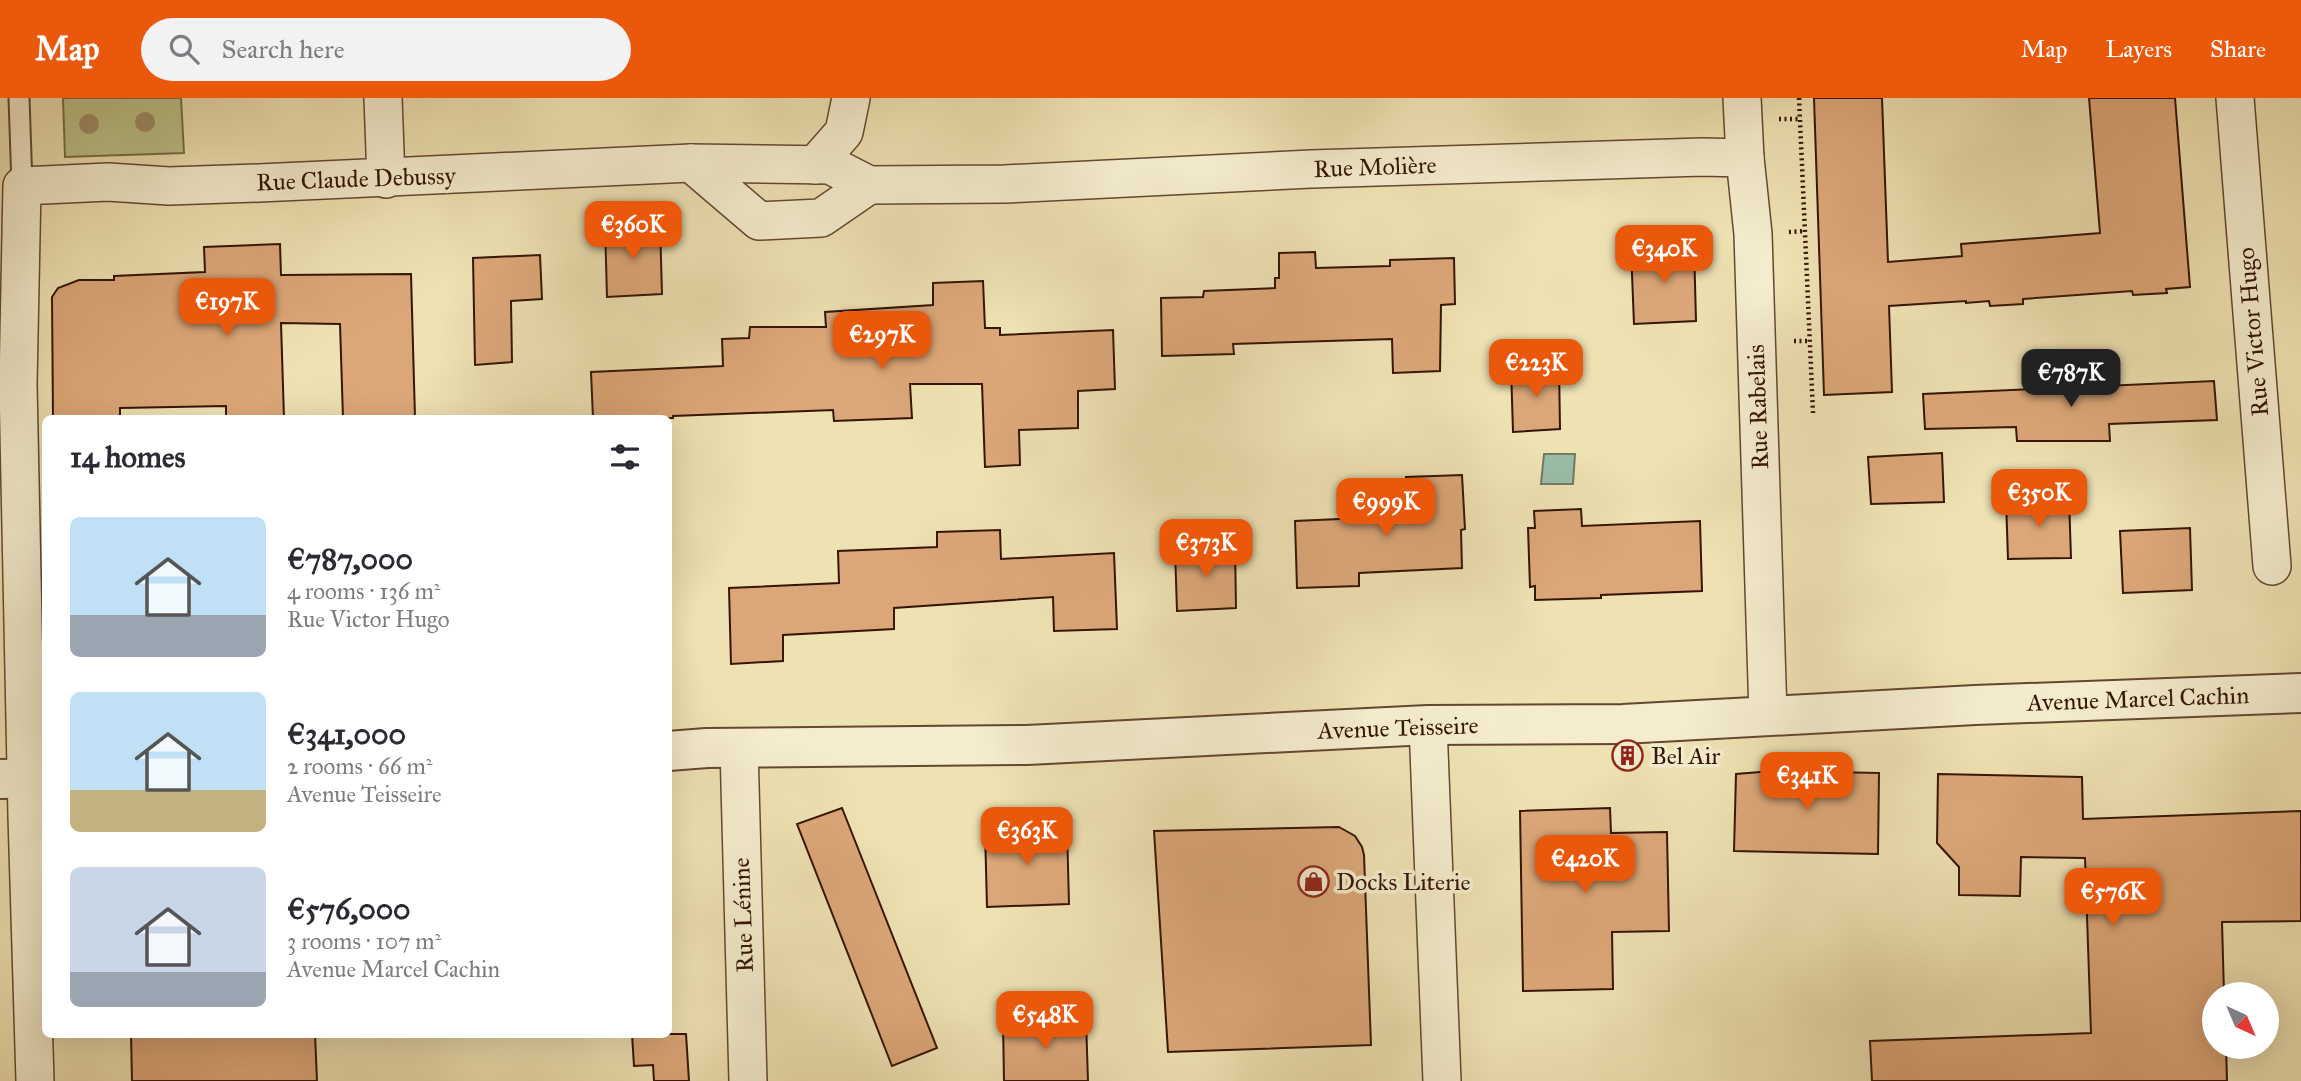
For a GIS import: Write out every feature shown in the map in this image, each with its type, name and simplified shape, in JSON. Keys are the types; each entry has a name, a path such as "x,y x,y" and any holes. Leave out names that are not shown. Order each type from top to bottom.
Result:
{"street":[{"path":"383,98 386,179"},
{"path":"815,165 844,132 852,98"},
{"name":"Rue Rabelais","path":"1742,98 1753,234 1768,715"},
{"name":"Rue Victor Hugo","path":"2235,98 2272,566"},
{"name":"Rue Molière","path":"1005,184 1311,169 1745,158"},
{"name":"Rue Claude Debussy","path":"22,186 108,182 169,186 386,179 691,163 830,165 869,185 1005,184"},
{"path":"691,163 759,221 821,218 869,185"},
{"path":"744,208 742,182 752,164"},
{"path":"22,186 18,384 24,778 35,1081"},
{"name":"Avenue Marcel Cachin","path":"1768,715 2301,693"},
{"name":"Avenue Teisseire","path":"672,751 1027,745 1428,725 1579,725 1768,715"},
{"path":"1428,725 1442,1081"},
{"name":"Rue Lénine","path":"723,748 748,1081"}],"lane":[{"path":"19,98 22,186"}],"path":[{"path":"1799,98 1813,413"}],"shaded area":[{"path":"63,98 181,98 184,153 65,157"},
{"path":"1544,454 1575,454 1573,484 1541,484"}],"building":[{"path":"1814,98 1882,98 1888,262 1962,256 1961,244 2100,233 2089,98 2175,98 2190,287 2166,289 2167,293 2133,295 2132,291 2023,299 2023,304 1990,306 1989,301 1966,301 1889,306 1892,392 1824,395"},
{"path":"660,225 662,294 607,297 605,226"},
{"path":"280,244 281,275 411,274 415,415 343,415 340,324 281,323 284,415 226,415 226,406 120,408 120,415 53,415 52,297 58,288 79,280 114,280 114,276 205,272 204,247"},
{"path":"1694,246 1696,321 1634,324 1631,249"},
{"path":"1315,252 1316,268 1390,266 1390,260 1454,258 1455,304 1441,305 1440,371 1393,373 1392,339 1233,344 1234,354 1162,356 1161,298 1203,297 1204,291 1275,288 1275,278 1279,278 1279,253"},
{"path":"540,255 542,299 511,301 512,362 475,365 473,258"},
{"path":"983,281 985,328 1000,328 1000,335 1113,330 1115,389 1078,391 1078,428 1019,430 1020,465 985,467 982,384 910,384 912,418 834,421 833,410 673,418 672,415 593,415 591,372 723,366 722,339 749,338 750,327 826,327 825,312 933,305 933,283"},
{"path":"1559,366 1560,429 1513,432 1511,368"},
{"path":"2214,381 2217,420 2109,424 2110,441 2017,441 2016,427 1925,429 1923,394"},
{"path":"1942,453 1944,502 1871,504 1868,457"},
{"path":"1462,475 1465,529 1461,530 1462,568 1359,573 1359,586 1297,588 1295,521 1407,516 1406,477"},
{"path":"2069,498 2071,558 2008,559 2006,500"},
{"path":"1581,509 1582,526 1700,521 1702,591 1535,600 1535,586 1530,587 1528,528 1535,528 1534,511"},
{"path":"2190,528 2192,590 2123,593 2120,531"},
{"path":"1000,530 1001,559 1114,553 1117,629 1054,631 1053,597 894,608 894,629 783,635 783,661 731,664 729,588 839,583 838,551 937,547 937,532"},
{"path":"1235,546 1236,608 1177,611 1175,550"},
{"path":"1773,771 1879,773 1878,854 1734,851 1736,774"},
{"path":"1938,774 2082,777 2083,819 2301,811 2301,921 2222,922 2224,982 2202,982 2202,1059 2226,1059 2227,1081 1872,1081 1870,1041 2091,1033 2085,858 2021,857 2020,896 1959,895 1959,867 1937,843"},
{"path":"842,808 937,1048 892,1066 797,824"},
{"path":"1610,808 1611,833 1667,832 1669,931 1612,932 1613,989 1523,991 1520,811"},
{"path":"1339,827 1355,836 1364,855 1371,1045 1168,1052 1154,831"},
{"path":"1067,828 1069,904 987,907 985,830"},
{"path":"1086,1020 1088,1081 1004,1081 1003,1022"},
{"path":"672,1034 686,1034 689,1081 654,1081 653,1065 634,1066 632,1038 672,1038"},
{"path":"131,1038 315,1038 317,1081 132,1081"}],"place":[{"name":"Bel Air","path":"1628,756"},
{"name":"Docks Literie","path":"1313,882"}]}
